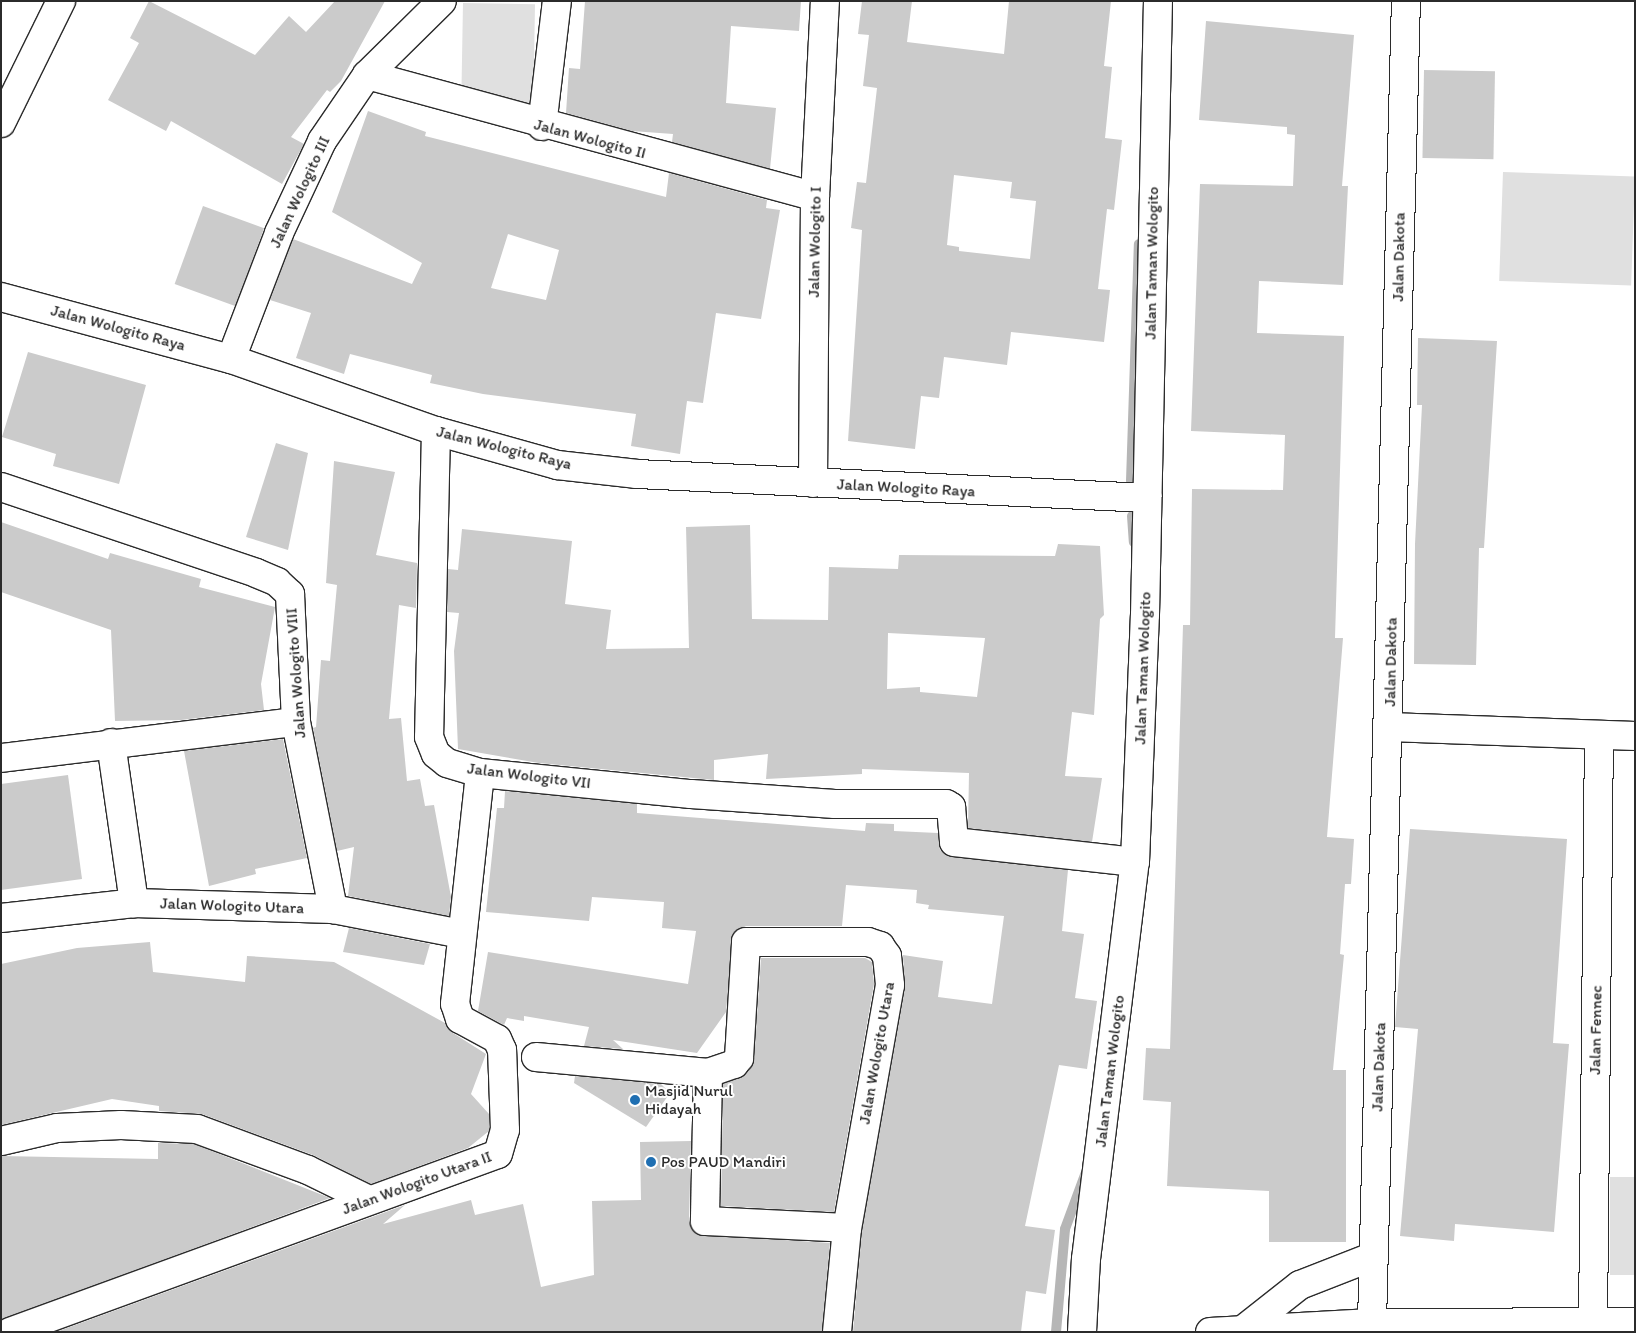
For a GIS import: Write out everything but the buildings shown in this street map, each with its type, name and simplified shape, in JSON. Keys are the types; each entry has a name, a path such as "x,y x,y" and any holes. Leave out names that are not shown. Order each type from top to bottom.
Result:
{"street":[{"path":"1,123 61,1"},
{"name":"Jalan Wologito III","path":"232,359 279,233 322,141 367,75 442,1"},
{"path":"542,126 557,1"},
{"name":"Jalan Wologito I","path":"813,483 815,197 825,1"},
{"name":"Jalan Taman Wologito","path":"1082,1332 1086,1259 1135,862 1147,498 1158,1"},
{"name":"Jalan Dakota","path":"1372,1323 1389,727 1406,1"},
{"name":"Jalan Wologito II","path":"367,75 542,126 815,197"},
{"name":"Jalan Wologito Raya","path":"1,298 232,359 436,431 556,465 813,483 1147,498"},
{"name":"Jalan Wologito VII","path":"436,431 429,737 436,754 446,763 480,773 691,794 835,804 950,805 954,842 1135,862"},
{"name":"Jalan Wologito VIII","path":"1,486 277,582 290,594 293,612 296,722 333,909"},
{"path":"1,758 111,743 296,722"},
{"path":"1389,727 1635,736"},
{"name":"Jalan Fennec","path":"1593,1324 1599,735"},
{"path":"111,743 134,903"},
{"name":"Jalan Wologito Utara II","path":"10,1332 369,1200 486,1162 498,1154 502,1144 502,1050 497,1040 460,1019 455,1004 480,773"},
{"name":"Jalan Wologito Utara","path":"1,918 134,903 333,909 462,934"},
{"name":"Jalan Wologito Utara","path":"708,1073 734,1064 739,1058 746,942 868,942 880,946 887,956 890,985 846,1228 837,1332"},
{"path":"536,1057 708,1073 705,1221 846,1228"},
{"path":"1,1141 57,1128 121,1125 197,1130 308,1170 369,1200"},
{"path":"1244,1329 1300,1285 1374,1256"},
{"path":"1210,1332 1372,1323 1593,1324 1635,1322"}],"shaded area":[{"path":"463,3 535,4 533,106 461,105"},
{"path":"1503,172 1635,177 1631,286 1499,281"},
{"path":"1610,1177 1635,1177 1635,1275 1610,1275"}],"waterway":[{"path":"1131,481 1139,244"},
{"path":"1132,516 1134,542"},
{"path":"1056,1332 1065,1229 1085,1175"}],"place":[{"name":"Masjid Nurul Hidayah","path":"635,1100"},
{"name":"Pos PAUD Mandiri","path":"651,1162"}]}
